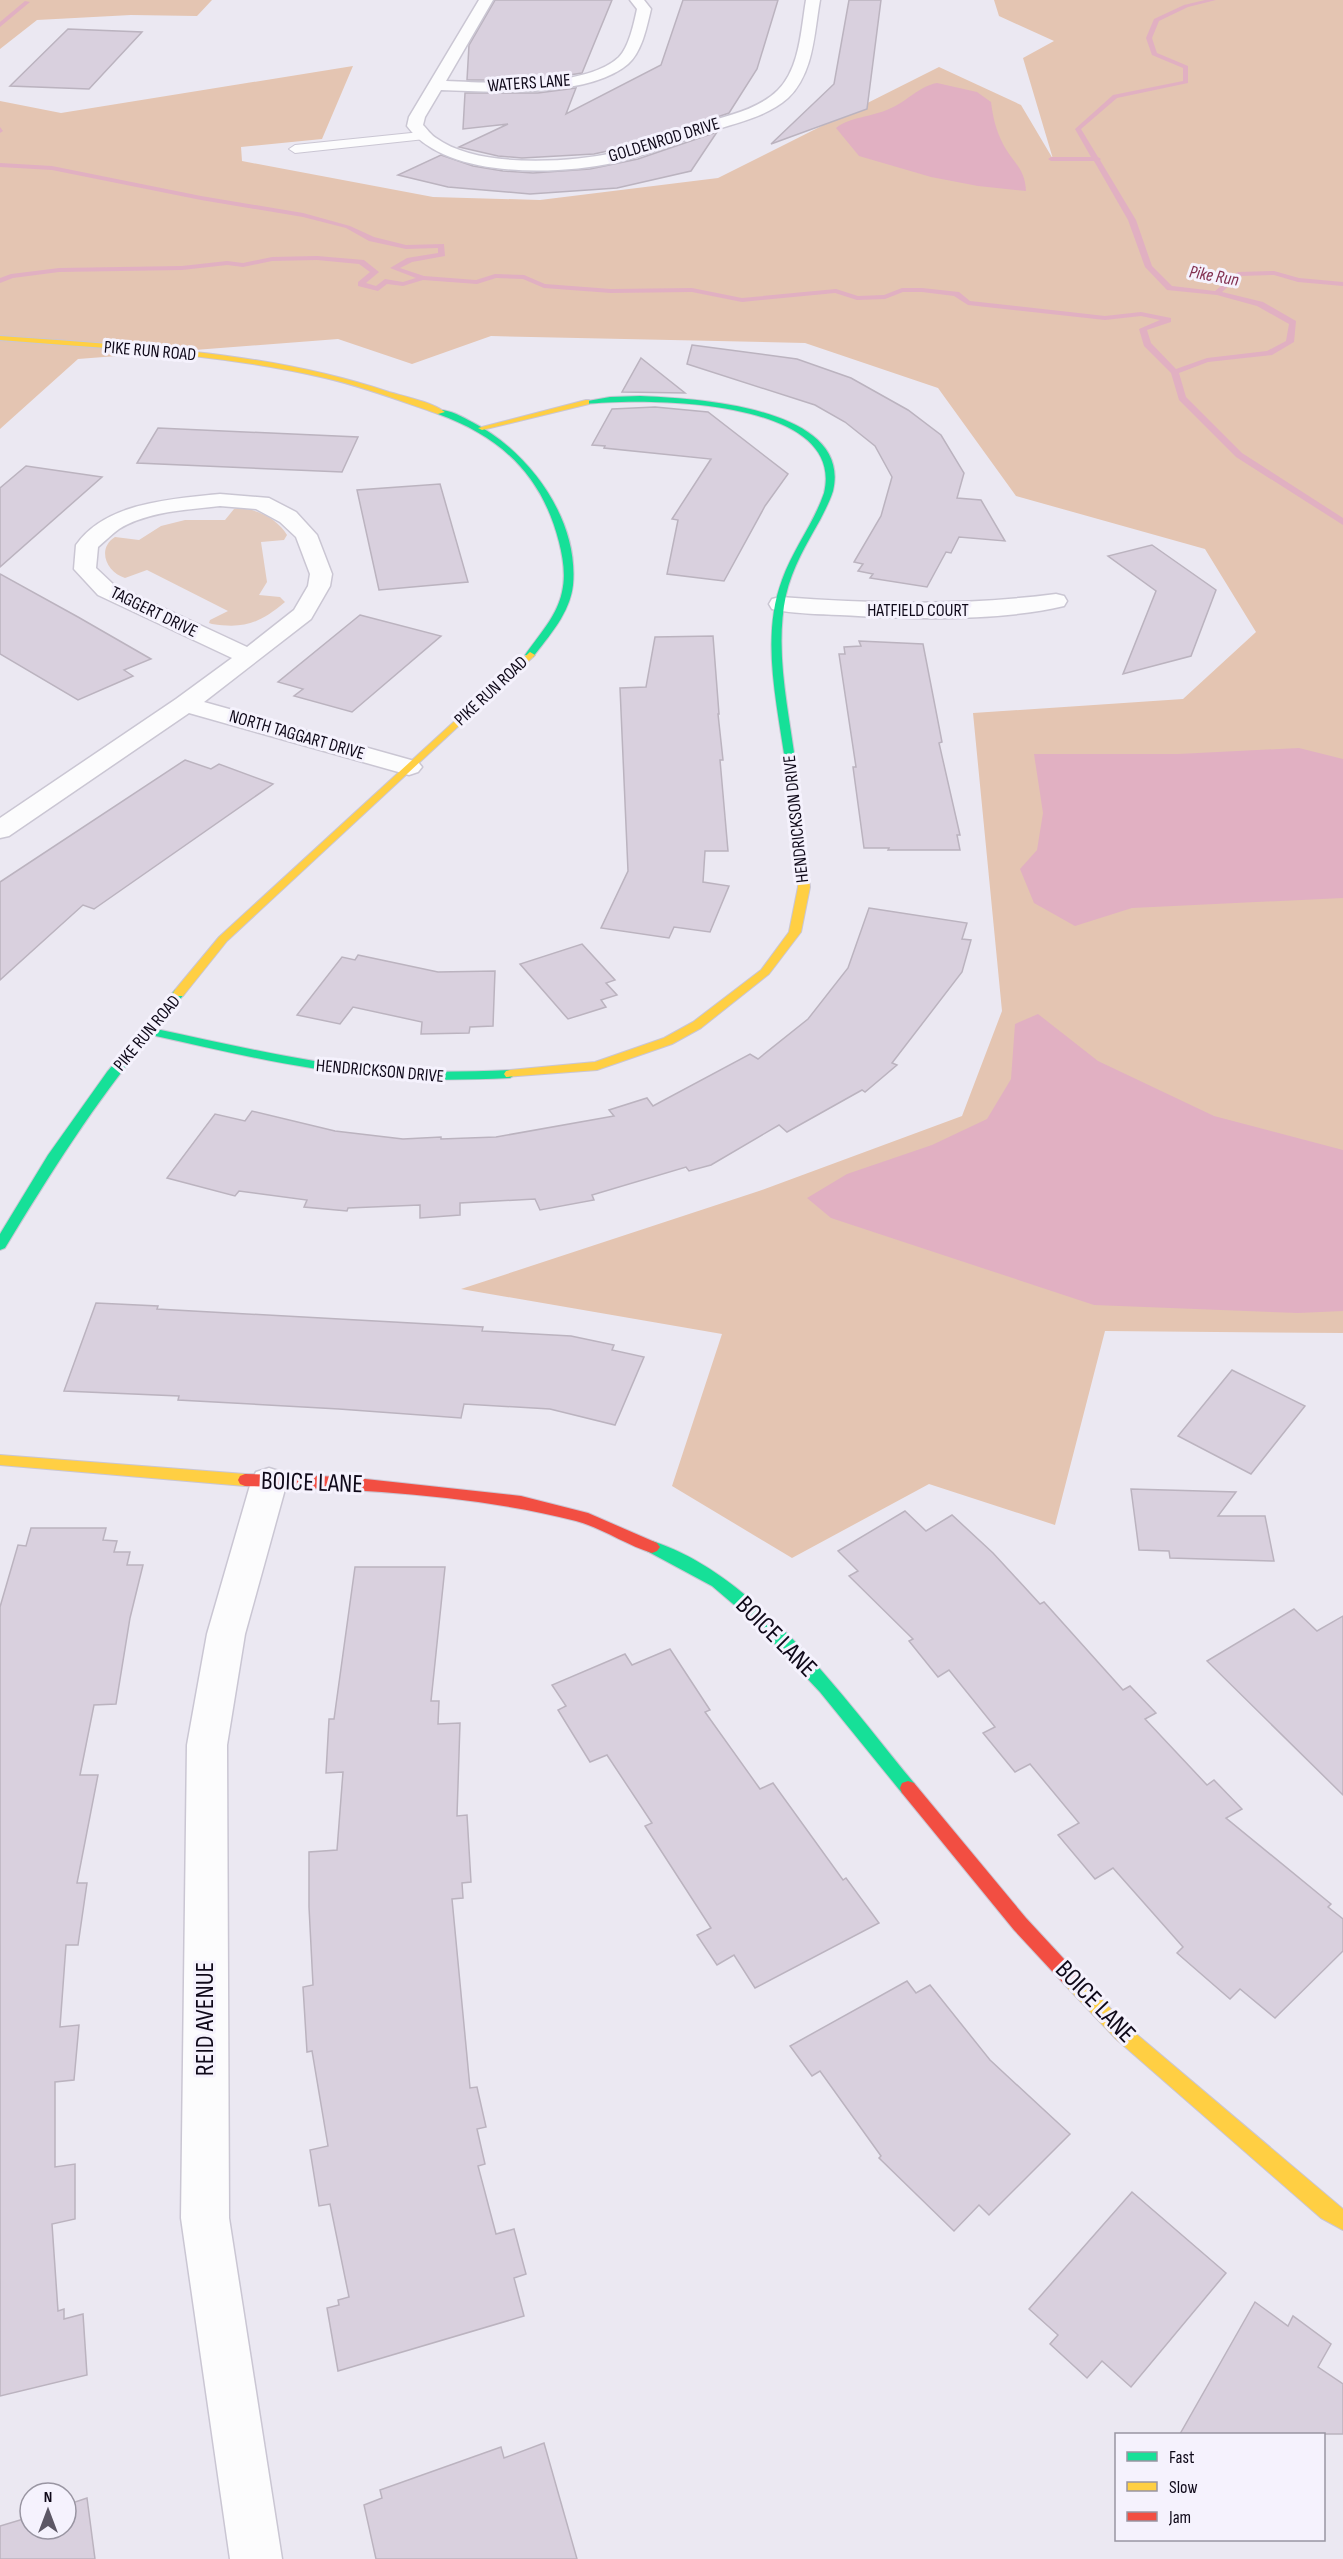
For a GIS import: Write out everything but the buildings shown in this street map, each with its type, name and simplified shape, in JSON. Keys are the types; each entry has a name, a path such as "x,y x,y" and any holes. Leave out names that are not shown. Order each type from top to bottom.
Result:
{"street":[{"path":"421,136 415,126 417,117 486,0"},
{"name":"WATERS LANE","path":"436,85 536,85 580,79 600,73 627,58 644,9 637,0"},
{"name":"GOLDENROD DRIVE","path":"421,136 432,144 453,153 513,163 549,164 614,158 739,117 782,95 798,74 813,0"},
{"name":"PIKE RUN ROAD","path":"0,338 231,359 294,368 364,384 482,428 535,473 549,495 569,558 570,586 562,609 529,657 223,939 150,1031 111,1075 53,1158 0,1245"},
{"name":"HENDRICKSON DRIVE","path":"150,1031 306,1065 411,1077 462,1078 597,1066 669,1041 697,1025 765,972 795,932 804,887 779,656 780,604 789,571 827,498 830,482 826,456 818,444 805,434 771,417 740,408 707,403 655,399 590,401 482,428"},
{"name":"TAGGERT DRIVE","path":"0,830 185,704 249,657 303,614 319,586 321,574 306,535 288,517 261,503 220,500 173,505 138,514 112,524 87,545 85,569 106,590 249,657"},
{"name":"HATFIELD COURT","path":"780,604 885,612 960,612 1056,601"},
{"name":"NORTH TAGGART DRIVE","path":"185,704 409,767"},
{"name":"BOICE LANE","path":"0,1460 269,1482 347,1483 397,1487 521,1502 583,1516 672,1556 734,1594 817,1677 1020,1924 1122,2033 1328,2211 1343,2220"},
{"name":"REID AVENUE","path":"256,2559 205,2218 207,1757 226,1634 269,1482"}],"lane":[{"path":"295,149 421,136"}],"shaded area":[{"path":"0,0 212,0 197,16 131,15 37,20 0,49"},
{"path":"994,0 1343,0 1343,1333 1105,1331 1055,1525 929,1484 792,1558 672,1486 722,1334 461,1289 759,1191 962,1116 1002,1011 973,713 1183,699 1256,632 1205,549 1016,496 938,388 805,343 491,336 412,364 338,339 78,359 0,429 0,101 61,113 353,66 322,139 241,147 242,161 433,197 540,200 718,178 939,67 1021,105 1053,159 1023,58 1054,41 999,16"},
{"path":"937,83 977,92 991,102 998,134 1021,171 1026,191 978,186 931,177 859,156 836,128 889,109"},
{"path":"234,509 249,510 265,515 278,524 287,535 284,540 261,542 267,582 259,595 280,597 285,602 260,620 234,626 209,623 210,620 228,611 147,570 125,578 113,571 106,560 106,548 115,537 139,540 161,526 185,520 225,520"},
{"path":"1299,748 1343,759 1343,898 1132,908 1075,926 1034,903 1020,869 1037,850 1043,813 1034,754 1178,754"},
{"path":"1038,1014 1098,1061 1214,1116 1343,1150 1343,1311 1298,1313 1094,1305 831,1218 807,1198 847,1174 932,1145 987,1119 1011,1079 1015,1024"}],"waterway":[{"name":"Pike Run","path":"1096,159 1078,129 1115,96 1186,82 1186,67 1154,54 1149,38 1156,20 1186,6 1213,0"},
{"path":"0,25 27,2"},
{"path":"1051,159 1096,159"},
{"name":"Pike Run","path":"1096,159 1132,220 1149,267 1170,288 1217,293"},
{"path":"0,165 52,168 201,198 303,215 348,227 372,239 406,247 441,246 442,254 410,260 394,268 423,278"},
{"path":"0,281 11,276 59,270 182,268 227,263 243,265 272,259 317,258 361,262 375,272 361,284 378,289 385,281 403,284 423,278"},
{"path":"1217,293 1238,274 1274,273 1298,280 1343,284"},
{"path":"423,278 477,282 495,276 524,277 544,286 611,291 692,290 742,300 836,291 857,298 885,297 902,290 922,290 956,294 968,303 1105,318 1141,314 1168,320 1143,329 1147,344 1175,372"},
{"name":"Pike Run","path":"1175,372 1207,360 1269,353 1290,342 1293,323 1260,304 1217,293"},
{"name":"Pike Run","path":"1175,372 1182,398 1239,455 1343,522"}],"traffic: fast":[{"path":"586,402 640,398 708,404 742,410 773,418 799,430 818,444 824,452 830,483 828,493 789,571 780,604 778,665 791,767"},
{"path":"441,412 483,431 517,457 531,473 553,511 566,555 567,592 557,617 530,655"},
{"path":"0,1245 53,1158 111,1075 179,993"},
{"path":"150,1031 328,1067 417,1076 510,1074"},
{"path":"652,1547 717,1582 759,1617 825,1688 908,1788"}],"traffic: slow":[{"path":"0,338 243,360 323,375 441,412"},
{"path":"482,428 586,402"},
{"path":"179,993 223,939 530,655"},
{"path":"510,1074 597,1066 668,1041 697,1025 765,972 795,932 804,887 791,767"},
{"path":"0,1460 245,1480"},
{"path":"1070,1978 1122,2033 1328,2211 1343,2220"}],"traffic: jam":[{"path":"245,1480 347,1483 521,1502 583,1517 652,1547"},
{"path":"908,1788 1020,1924 1070,1978"}]}
